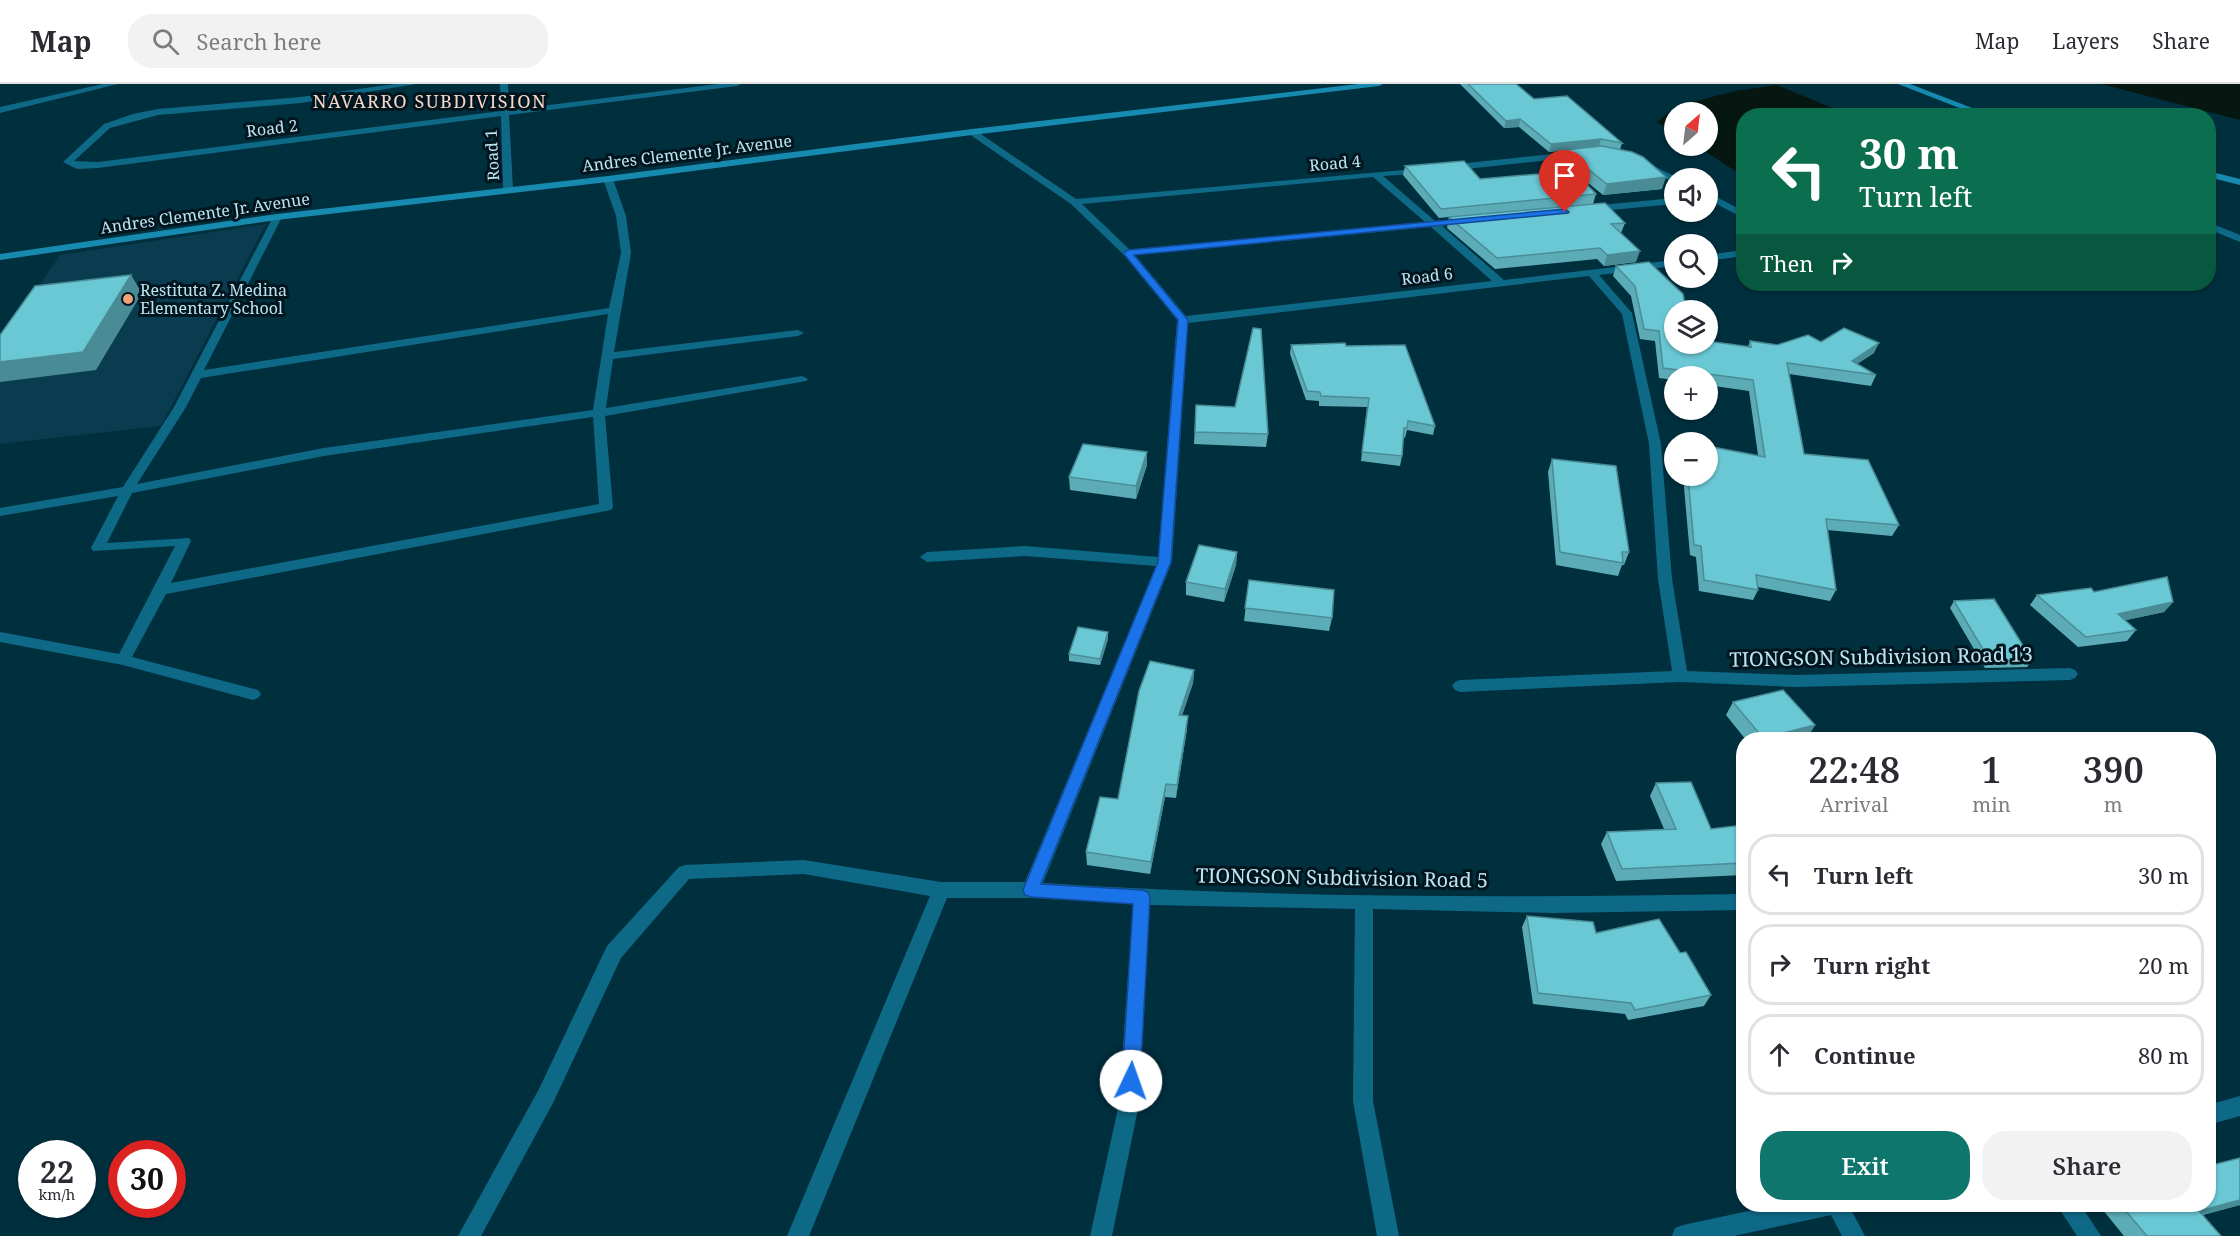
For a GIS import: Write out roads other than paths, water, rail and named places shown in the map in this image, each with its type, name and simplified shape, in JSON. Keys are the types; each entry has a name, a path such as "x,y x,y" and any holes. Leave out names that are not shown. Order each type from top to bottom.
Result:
{"main road":[{"name":"Andres Clemente Jr. Avenue","path":"0,257 277,217 608,179 972,132 1379,84"},
{"path":"1902,84 1960,108"},
{"path":"2216,176 2240,182"}],"street":[{"path":"0,110 114,84"},
{"name":"Road 2","path":"412,84 302,100 158,112 133,117 107,126 68,162 77,166 98,165 737,84"},
{"name":"Road 1","path":"504,84 508,189"},
{"path":"972,132 1074,202 1128,253 1183,320 1165,562 1031,890"},
{"name":"Road 4","path":"1074,202 1376,175 1587,153"},
{"path":"1632,159 1664,174"},
{"path":"1376,175 1500,282"},
{"path":"161,590 606,507 599,413 614,310 626,253 621,216 608,179"},
{"path":"1582,210 1664,202"},
{"path":"1718,202 1736,211"},
{"path":"123,660 161,590 184,541 98,548 127,490 180,407 277,217"},
{"path":"1128,253 1480,219"},
{"path":"2216,228 2240,239"},
{"path":"1718,256 1736,254"},
{"name":"Road 6","path":"1183,320 1664,264"},
{"path":"1593,274 1627,313 1655,444 1665,579 1680,676"},
{"path":"197,375 614,310"},
{"path":"607,356 798,333"},
{"path":"0,512 324,452 599,413 802,379"},
{"path":"927,557 1025,551 1165,562"},
{"path":"0,637 123,660 253,693"},
{"name":"TIONGSON Subdivision Road 13","path":"1460,686 1680,676 1796,681 2070,674"},
{"name":"TIONGSON Subdivision Road 5","path":"469,1236 546,1096 614,952 685,872 804,867 941,890 1031,890 1142,897 1552,905 1736,902"},
{"path":"798,1236 941,890"},
{"path":"1101,1236 1129,1104 1142,897"},
{"path":"1364,901 1363,1101 1388,1236"},
{"path":"2216,1112 2240,1106"},
{"path":"1683,1236 1797,1212"},
{"path":"1840,1212 1854,1236"},
{"path":"2073,1212 2090,1236"}],"place":[{"name":"Restituta Z. Medina Elementary School","path":"128,299"}],"district":[{"name":"NAVARRO SUBDIVISION","path":"430,102"}]}
